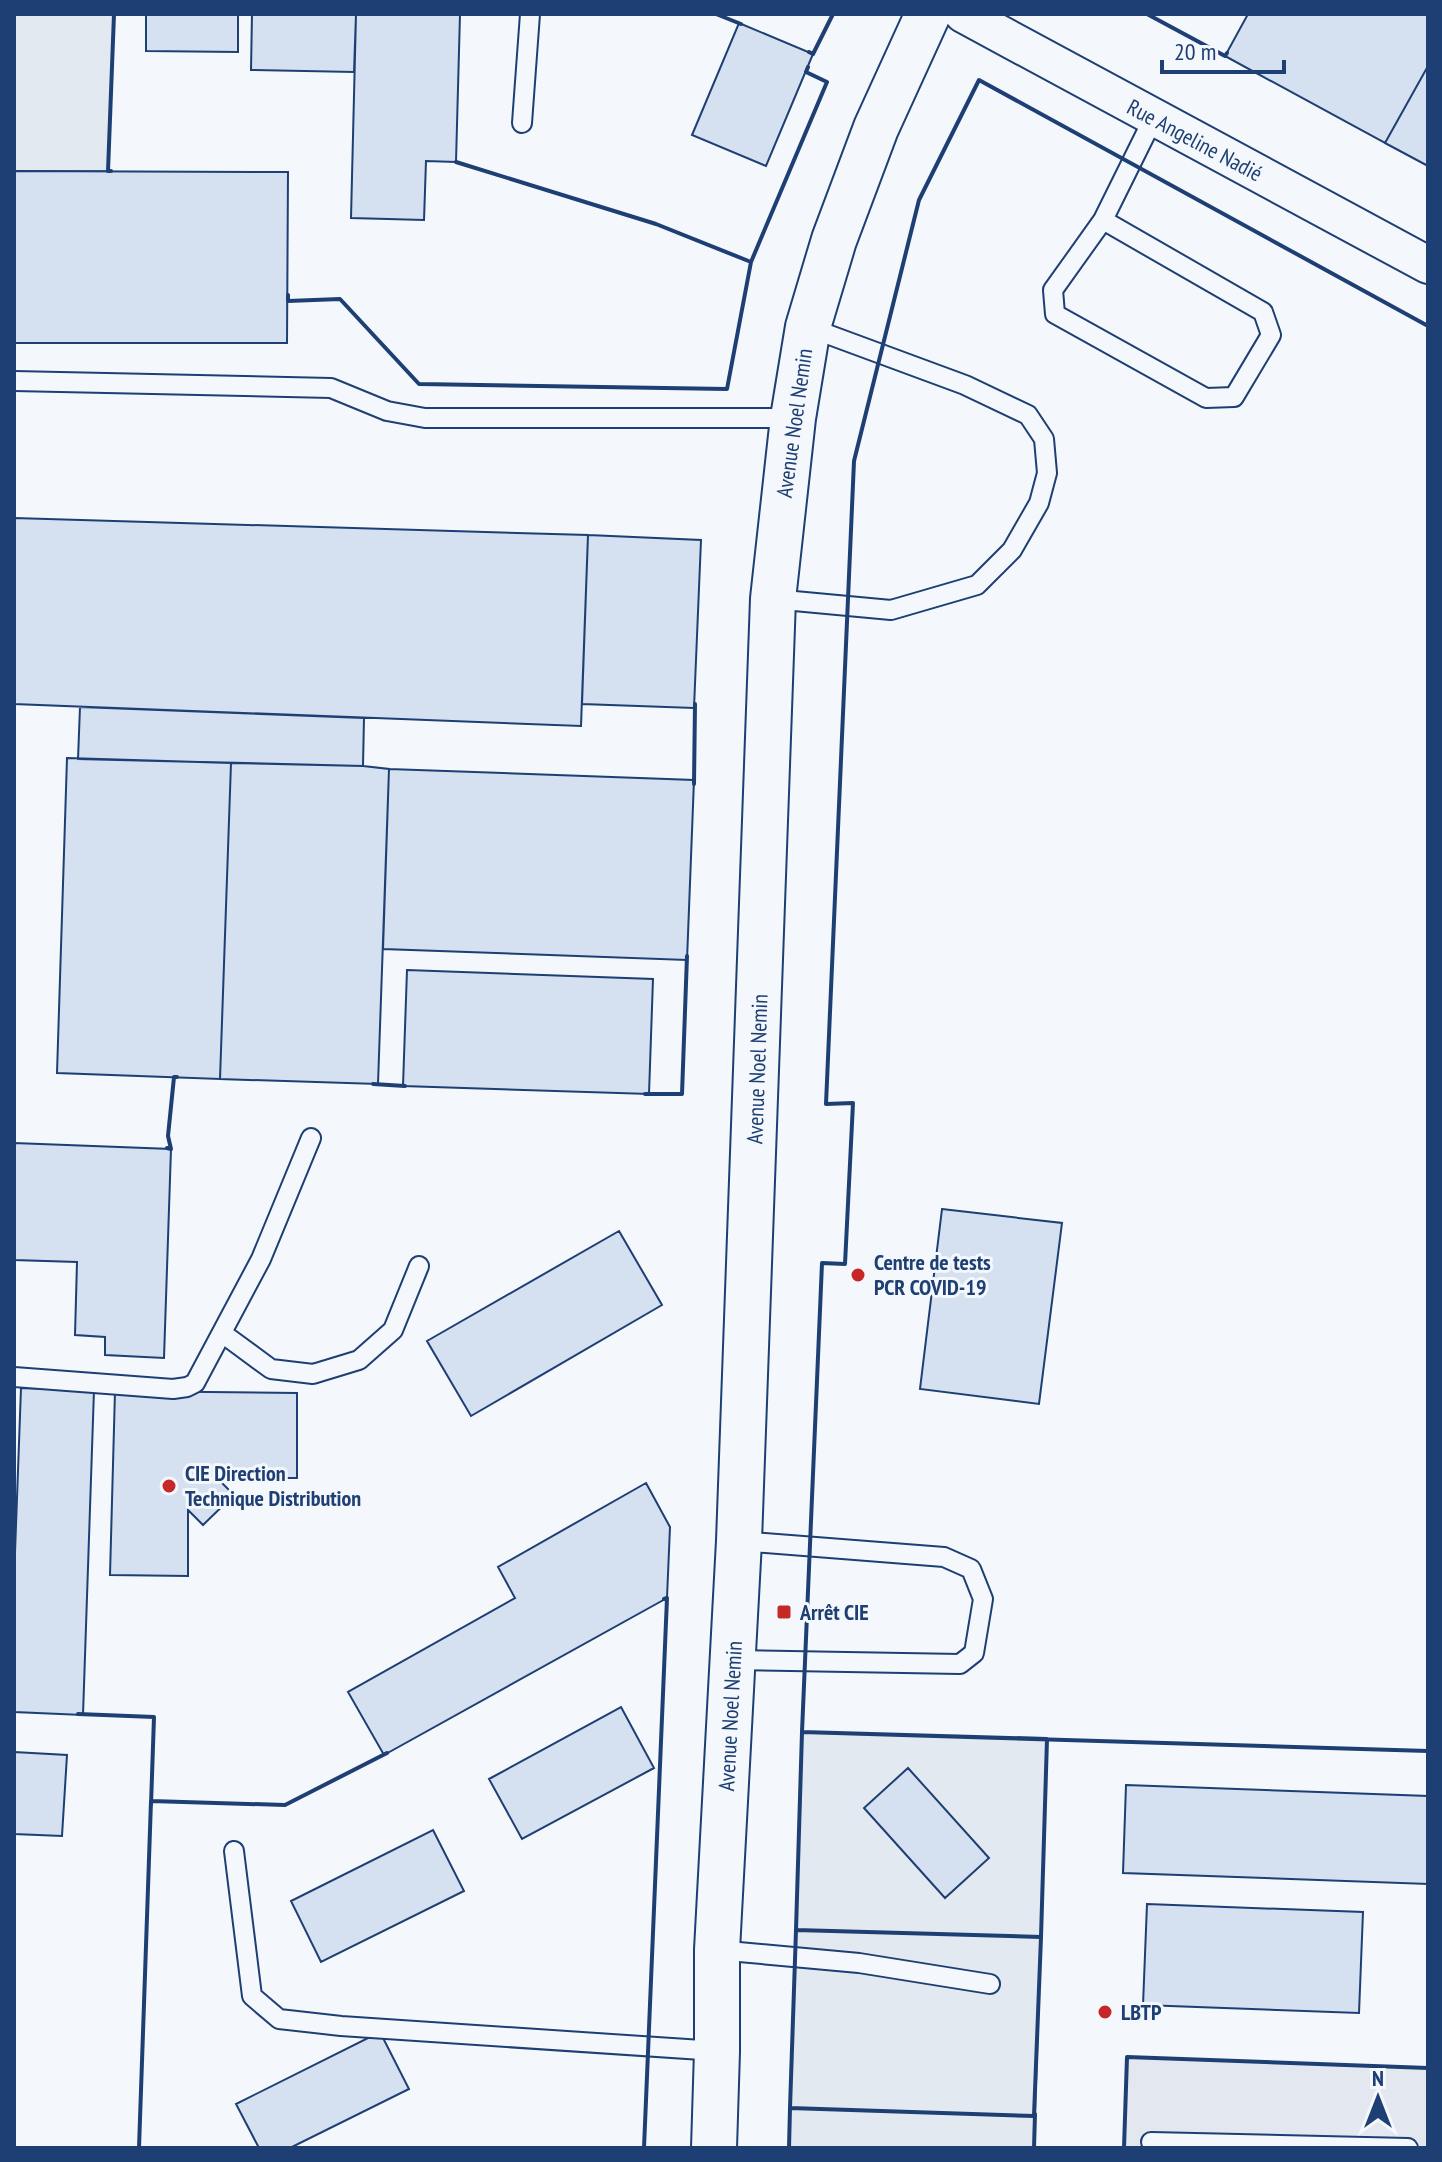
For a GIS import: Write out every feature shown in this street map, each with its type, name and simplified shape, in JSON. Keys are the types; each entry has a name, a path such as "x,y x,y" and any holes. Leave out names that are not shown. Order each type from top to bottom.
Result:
{"street":[{"name":"Avenue Noel Nemin","path":"714,2148 717,1950 739,1541 773,599 793,418 808,327 834,240 876,128 928,14"},
{"name":"Rue Angeline Nadié","path":"963,14 1428,265"}],"lane":[{"path":"522,123 530,14"},
{"path":"1103,220 1263,312 1271,335 1234,397 1206,398 1055,314 1053,290 1103,220 1154,117"},
{"path":"773,599 891,610 977,585 1012,550 1039,503 1047,473 1044,439 1028,415 965,385 808,327"},
{"path":"14,381 331,388 387,411 425,418 793,418"},
{"path":"14,1377 173,1389 195,1383 261,1259 311,1138"},
{"path":"222,1333 271,1369 313,1374 359,1360 393,1330 419,1266"},
{"path":"733,1660 960,1664 974,1653 983,1599 971,1569 944,1557 739,1541"},
{"path":"234,1851 252,1996 279,2019 341,2026 717,2051"},
{"path":"717,1950 859,1963 990,1984"},
{"path":"1151,2142 1408,2148"}],"shaded area":[{"path":"14,14 114,14 108,171 14,171"},
{"path":"802,1732 1047,1739 1034,2148 789,2148"},
{"path":"1127,2057 1428,2068 1428,2148 1124,2148"}],"building":[{"path":"146,14 238,14 238,52 146,51"},
{"path":"252,14 356,14 354,72 251,70"},
{"path":"356,14 460,14 456,162 426,161 424,220 351,218"},
{"path":"1248,14 1428,14 1428,66 1385,143 1225,56"},
{"path":"739,23 813,54 766,166 692,135"},
{"path":"1428,66 1428,166 1385,143"},
{"path":"14,171 288,172 287,343 14,343"},
{"path":"14,518 588,535 581,726 14,704"},
{"path":"588,535 701,540 694,708 582,704"},
{"path":"80,707 364,718 363,766 78,759"},
{"path":"67,758 231,763 220,1079 57,1073"},
{"path":"231,763 389,769 378,1084 220,1079"},
{"path":"389,769 694,780 687,960 383,949"},
{"path":"407,970 653,979 649,1094 403,1086"},
{"path":"14,1143 171,1149 164,1358 105,1355 105,1337 75,1335 77,1262 14,1260"},
{"path":"942,1209 1062,1223 1039,1404 920,1389"},
{"path":"619,1231 662,1305 471,1416 427,1341"},
{"path":"21,1388 94,1390 83,1715 14,1712 14,1580"},
{"name":"CIE Direction Technique Distribution","path":"115,1391 297,1393 297,1478 217,1478 234,1495 203,1525 188,1510 188,1576 110,1575"},
{"path":"646,1483 670,1527 667,1598 384,1755 348,1692 515,1598 498,1567"},
{"path":"621,1707 654,1768 522,1839 489,1779"},
{"path":"14,1752 67,1755 62,1836 14,1834"},
{"path":"908,1768 989,1858 945,1898 864,1808"},
{"path":"1126,1785 1428,1796 1428,1884 1123,1873"},
{"path":"433,1830 464,1891 321,1962 291,1901"},
{"path":"1147,1904 1363,1912 1359,2013 1143,2005"},
{"path":"380,2032 409,2089 290,2148 259,2148 236,2104"}],"wall":[{"path":"111,171 108,171 114,14"},
{"path":"716,14 741,24"},
{"path":"809,52 813,54 833,14"},
{"path":"1147,14 1225,56 1227,53"},
{"path":"288,295 288,301 340,299 419,384 727,389 751,262 827,82 806,72 808,67"},
{"path":"1428,326 979,80 919,200 854,461 826,1104 853,1103 845,1264 822,1263 802,1732 1428,1751"},
{"path":"456,162 656,224 751,262"},
{"path":"694,784 695,704"},
{"path":"645,1094 682,1094 687,956"},
{"path":"167,1148 171,1149 168,1136 174,1077 177,1077"},
{"path":"373,1084 405,1086"},
{"path":"644,2148 667,1598 664,1599"},
{"path":"78,1714 154,1717 151,1805"},
{"path":"802,1732 1047,1739 1041,1937 796,1930 802,1732"},
{"path":"139,2148 151,1801 285,1805 387,1753"},
{"path":"796,1930 1041,1937 1034,2116 790,2108 796,1930"},
{"path":"1124,2148 1127,2057 1428,2068"},
{"path":"789,2148 790,2108"},
{"path":"1034,2148 1035,2114"}],"place":[{"name":"Centre de tests PCR COVID-19","path":"858,1275"},
{"name":"CIE Direction Technique Distribution","path":"169,1486"},
{"name":"Arrêt CIE","path":"784,1612"},
{"name":"LBTP","path":"1105,2012"}]}
